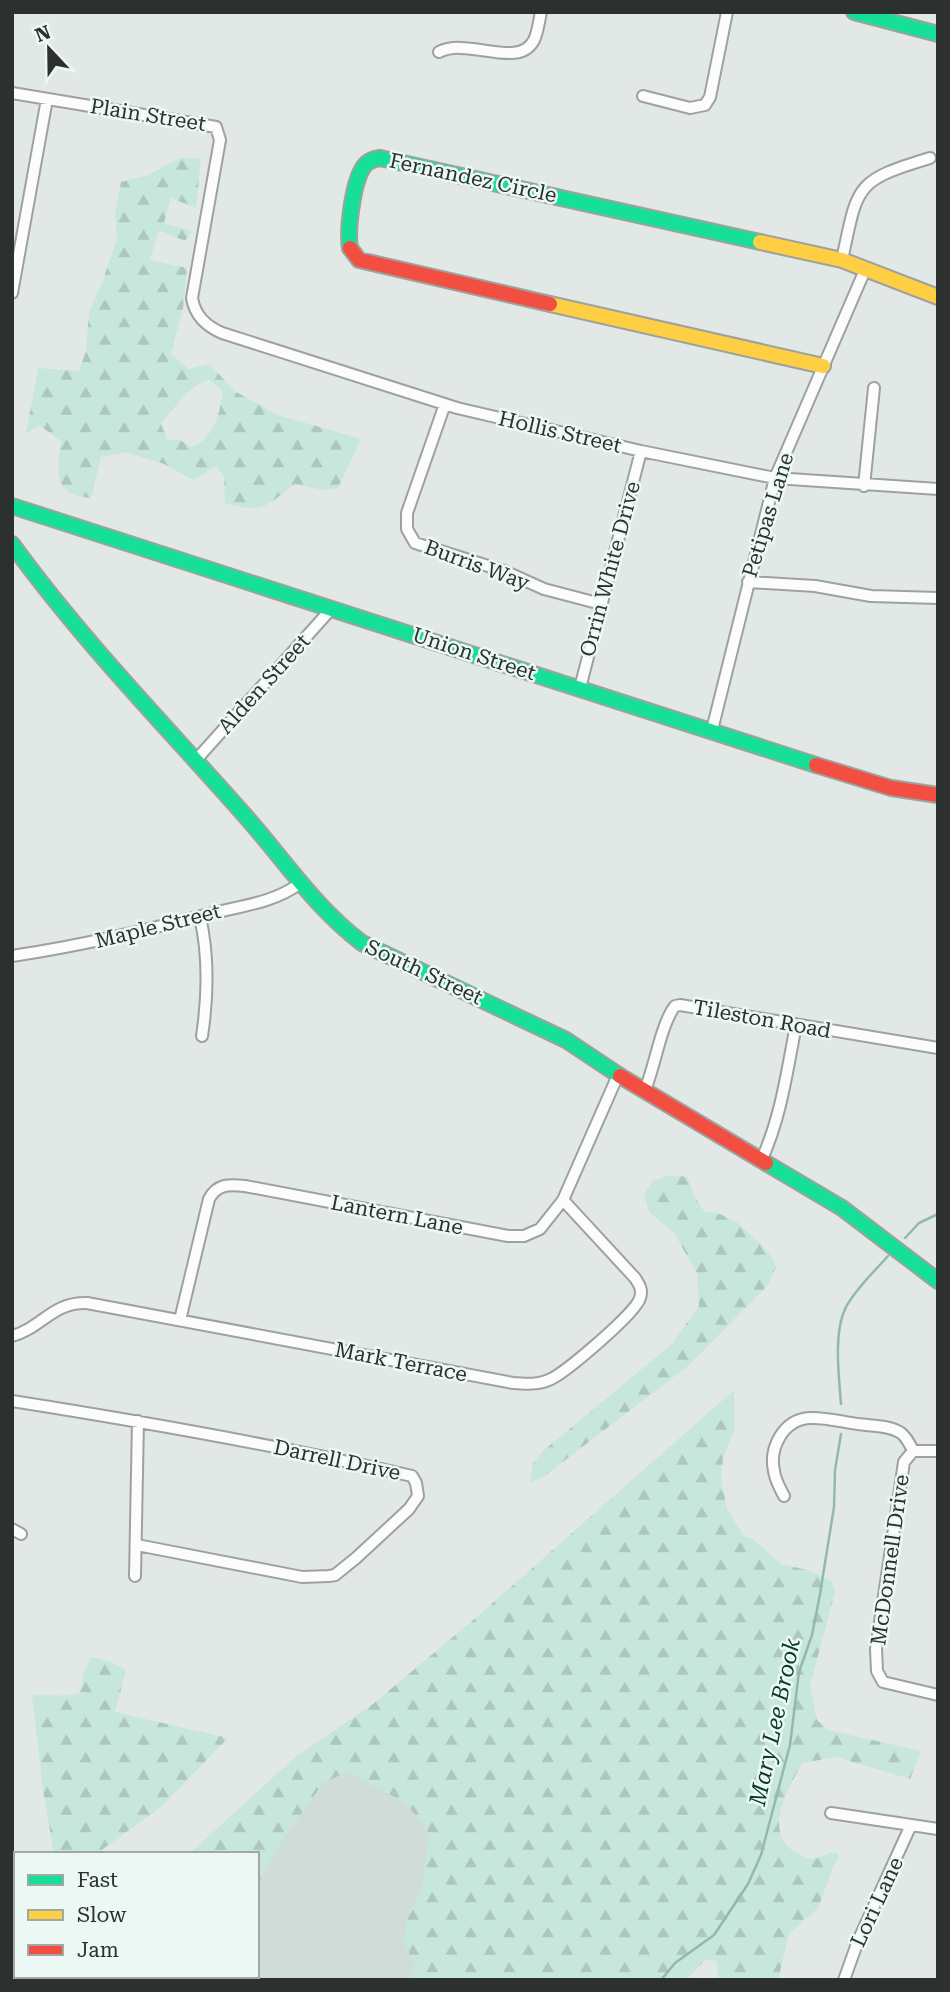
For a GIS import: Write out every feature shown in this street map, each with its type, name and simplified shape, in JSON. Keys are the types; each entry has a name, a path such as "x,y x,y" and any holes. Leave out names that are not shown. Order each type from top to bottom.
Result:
{"main road":[{"path":"854,12 874,15 938,34"},
{"name":"Fernandez Circle","path":"824,366 359,260 352,253 349,244 359,174 370,160 387,158 842,260 938,297"},
{"name":"Union Street","path":"12,506 877,784 938,795"},
{"name":"South Street","path":"12,544 71,618 248,818 328,917 362,943 566,1040 618,1075 842,1208 938,1281"}],"street":[{"path":"439,52 458,46 511,54 520,52 533,41 541,12"},
{"path":"643,96 691,108 705,105 710,97 727,12"},
{"name":"Plain Street","path":"12,93 210,124 218,129 220,140 192,285 193,304 198,316"},
{"path":"12,293 47,99"},
{"path":"842,260 854,205 861,191 883,173 930,158"},
{"name":"Petipas Lane","path":"712,730 775,478 865,270"},
{"name":"Hollis Street","path":"198,316 222,333 445,404 641,451 775,478 938,489"},
{"path":"864,486 874,388"},
{"name":"Burris Way","path":"445,404 407,513 407,529 415,542 504,571 544,589 601,604"},
{"name":"Orrin White Drive","path":"580,688 641,451"},
{"path":"748,582 816,586 871,596 938,598"},
{"name":"Alden Street","path":"196,760 332,608"},
{"name":"Maple Street","path":"12,956 72,947 200,917 275,898 299,884"},
{"path":"200,917 207,976 202,1036"},
{"name":"Tileston Road","path":"645,1090 653,1072 668,1018 676,1006 680,1005 938,1048"},
{"path":"761,1161 779,1115 796,1025"},
{"name":"Lantern Lane","path":"180,1320 209,1199 222,1186 245,1186 514,1237 530,1234 540,1229 563,1200 618,1075"},
{"name":"Mark Terrace","path":"12,1336 28,1329 57,1308 75,1303 94,1303 513,1383 537,1384 549,1381 565,1370 627,1316 641,1295 635,1278 563,1200"},
{"name":"Darrell Drive","path":"12,1401 138,1421 412,1476 416,1483 418,1496 409,1508 335,1575 302,1577 136,1545"},
{"path":"784,1496 773,1468 773,1451 778,1439 795,1422 807,1418 887,1428 902,1434 913,1451"},
{"path":"135,1576 138,1421"},
{"name":"McDonnell Drive","path":"938,1451 913,1451 904,1461 876,1649 877,1671 883,1682 938,1695"},
{"path":"831,1813 938,1829"},
{"name":"Lori Lane","path":"844,1980 858,1941 911,1825"}],"shaded area":[{"path":"298,1755 579,1808 582,1980 51,1980 259,1978 259,1852 191,1852"}],"green space":[{"path":"180,158 201,158 196,208 171,198 164,223 192,231 185,241 159,230 150,260 187,268 183,308 171,354 189,369 209,364 236,392 278,415 361,439 338,488 323,490 295,484 270,503 248,508 225,503 224,476 216,466 193,480 164,464 126,452 101,457 91,498 78,496 63,487 60,480 58,472 61,441 39,425 26,434 38,368 79,371 86,351 89,312 117,239 115,213 121,182 148,175","holes":["209,380 223,391 218,416 206,438 192,447 178,439 168,441 161,424 189,392"]},
{"path":"670,1175 688,1177 694,1196 704,1211 720,1214 738,1223 763,1246 776,1267 768,1285 688,1366 543,1477 530,1483 533,1463 544,1450 672,1344 699,1306 697,1273 674,1233 649,1212 644,1194 653,1181"},
{"path":"734,1390 735,1428 723,1458 721,1479 727,1509 744,1536 753,1539 781,1564 807,1570 832,1581 835,1592 810,1686 817,1720 828,1730 921,1751 910,1779 836,1757 802,1763 780,1812 781,1836 788,1846 804,1857 816,1858 830,1852 838,1853 839,1859 834,1865 818,1908 789,1934 778,1980 719,1980 716,1961 706,1959 686,1980 410,1980 416,1964 403,1943 408,1915 421,1892 429,1833 406,1803 347,1772 323,1783 281,1842 259,1882 259,1852 191,1852 298,1755 373,1704 479,1615"},
{"path":"91,1657 111,1662 126,1670 115,1712 228,1738 161,1807 99,1852 54,1852 32,1695 62,1696 80,1693 84,1672"}],"waterway":[{"name":"Mary Lee Brook","path":"905,1238 919,1223 938,1214"},
{"name":"Mary Lee Brook","path":"841,1404 838,1355 842,1317 855,1293 888,1256"},
{"name":"Mary Lee Brook","path":"661,1980 675,1963 714,1935 748,1884 761,1855 790,1745 799,1672 812,1635 820,1594 834,1507 835,1470 841,1434"}],"traffic: fast":[{"path":"854,12 938,34"},
{"path":"350,248 350,218 357,181 367,163 380,158 760,242"},
{"path":"12,506 816,765"},
{"path":"12,544 94,647 344,929 362,943 566,1040 620,1076"},
{"path":"766,1163 842,1208 938,1281"}],"traffic: slow":[{"path":"760,242 842,260 938,297"},
{"path":"550,304 823,366"}],"traffic: jam":[{"path":"350,248 359,260 550,304"},
{"path":"816,765 891,788 938,795"},
{"path":"620,1076 766,1163"}]}
